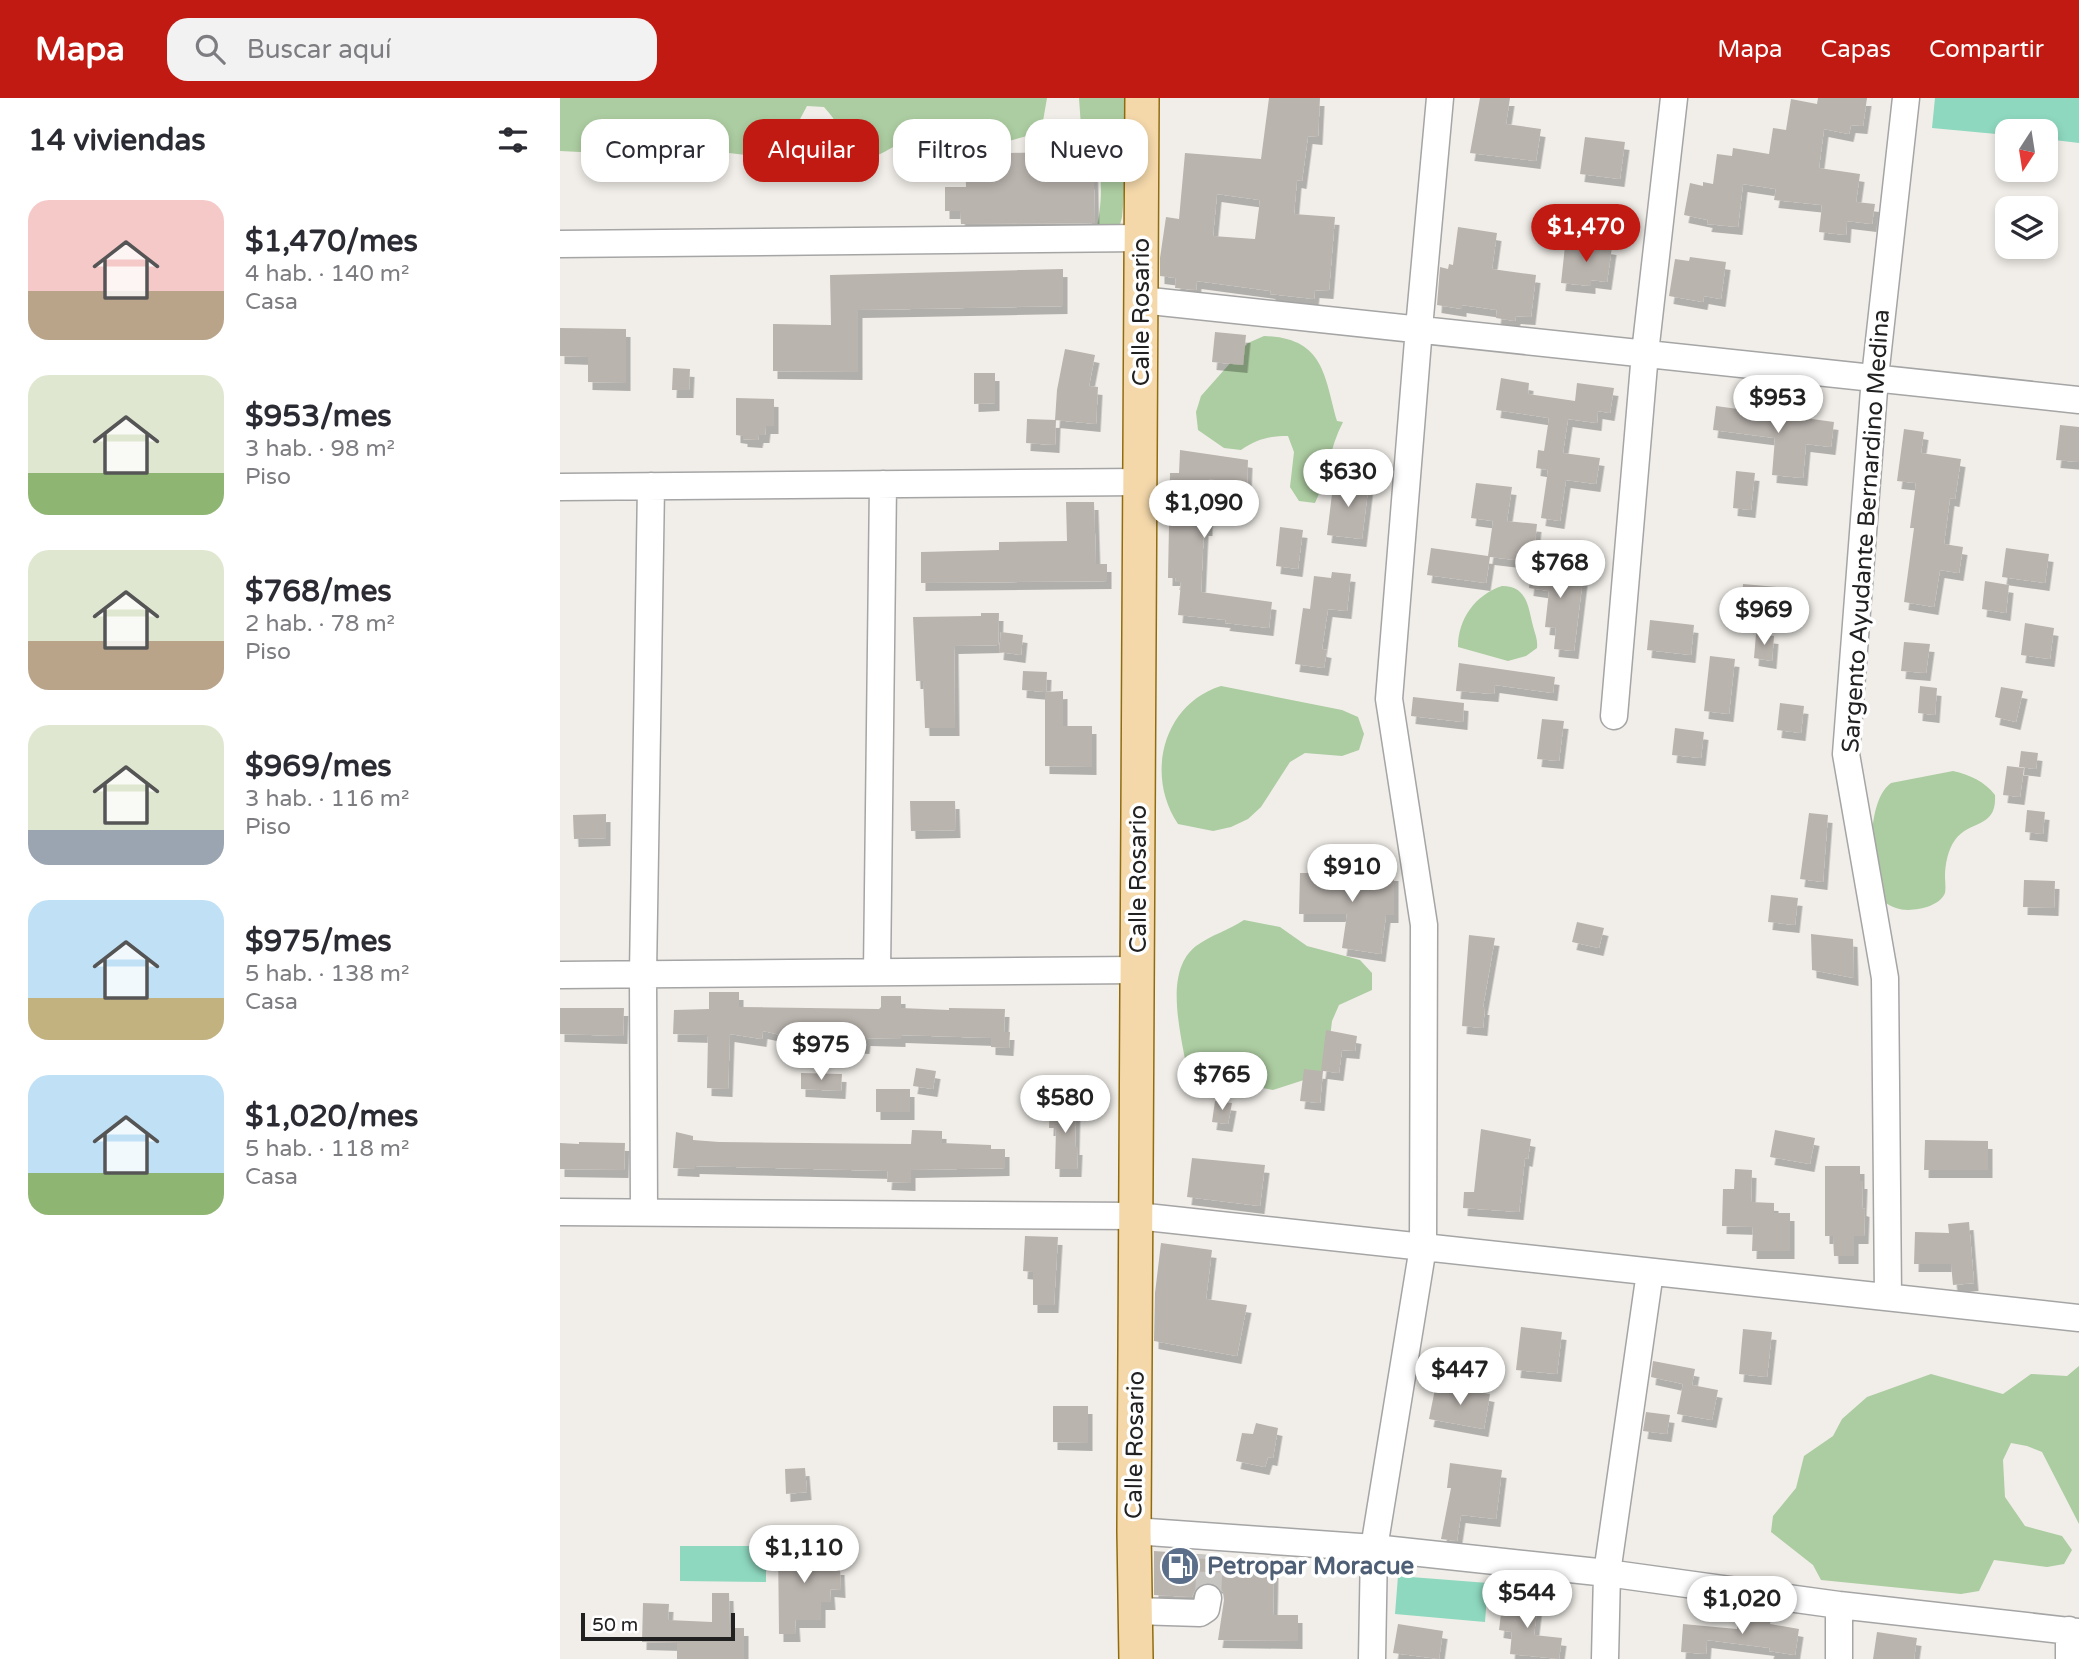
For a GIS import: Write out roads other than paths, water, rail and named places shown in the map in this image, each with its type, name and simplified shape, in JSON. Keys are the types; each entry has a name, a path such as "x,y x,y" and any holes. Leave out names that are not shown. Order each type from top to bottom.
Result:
{"main road":[{"name":"Calle Rosario","path":"1136,1659 1134,1531 1142,98"}],"street":[{"path":"1372,1659 1374,1548 1423,1247 1424,925 1389,699 1440,98"},
{"path":"1614,716 1646,353 1674,98"},
{"name":"Sargento Ayudante Bernardino Medina","path":"1888,1297 1885,978 1846,754 1875,377 1906,98"},
{"path":"560,244 1141,238"},
{"path":"1141,300 2079,400"},
{"path":"560,487 1141,482"},
{"path":"877,972 883,484"},
{"path":"644,1211 643,974 651,486"},
{"path":"560,975 1138,970"},
{"path":"560,1212 1137,1216 2079,1318"},
{"path":"1605,1659 1607,1573 1650,1272"},
{"path":"1134,1531 1210,1545 1374,1548 1607,1573 1839,1605 2074,1631 2069,1659"},
{"path":"1135,1611 1200,1613 1206,1609 1208,1598"},
{"path":"1839,1605 1839,1659"}],"tunnel":[{"path":"1208,1598 1210,1555"}],"place":[{"name":"Petropar Moracue","path":"1180,1566"}]}
